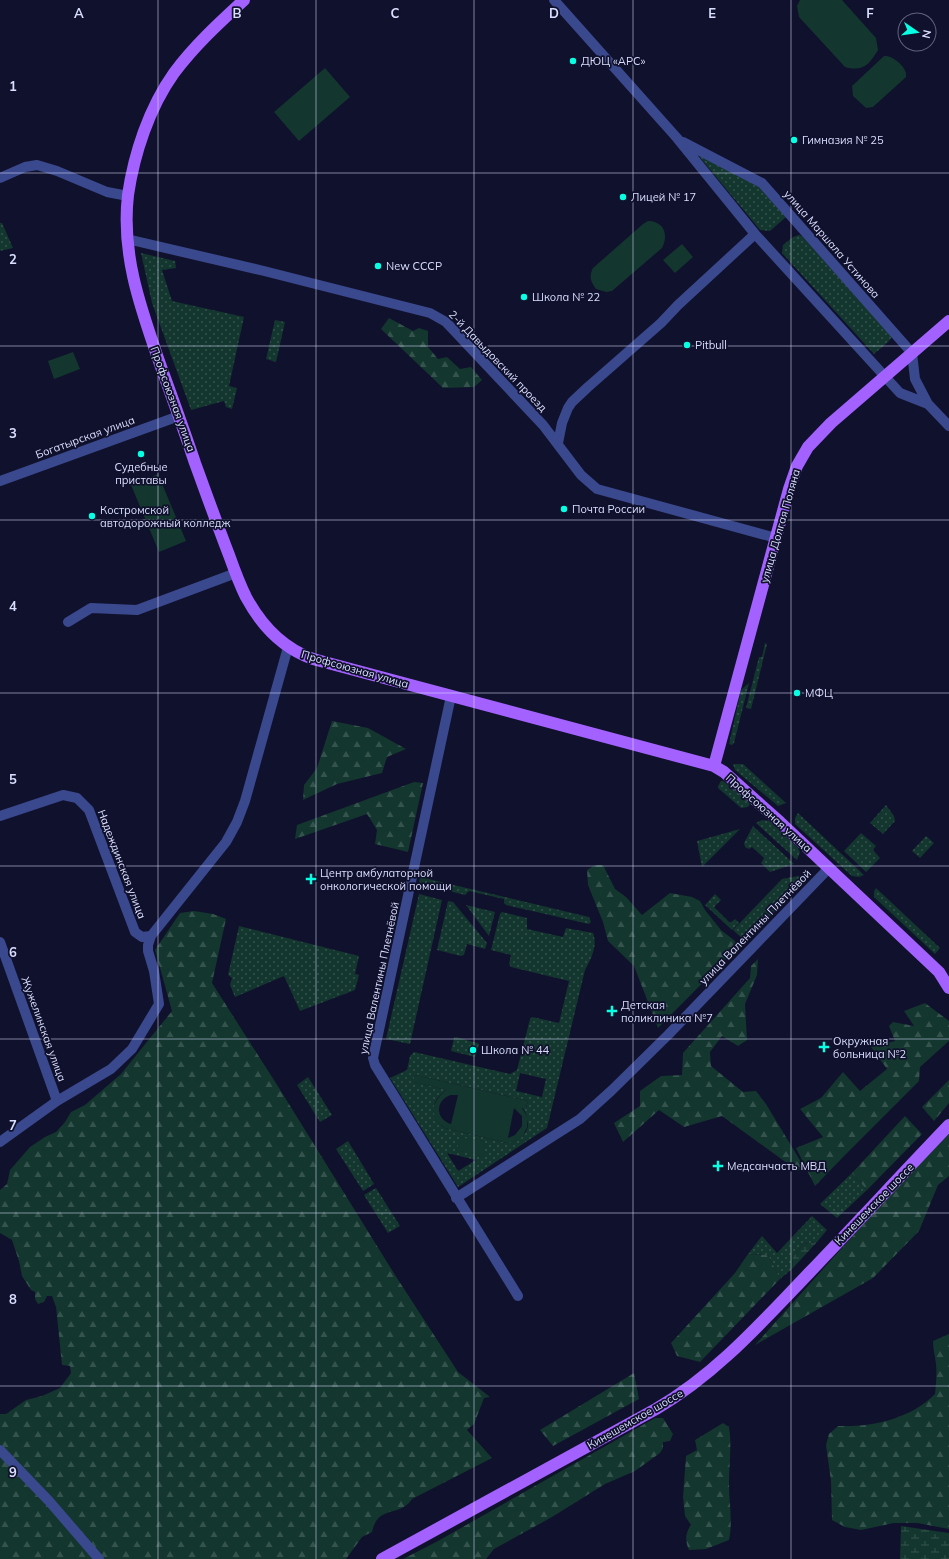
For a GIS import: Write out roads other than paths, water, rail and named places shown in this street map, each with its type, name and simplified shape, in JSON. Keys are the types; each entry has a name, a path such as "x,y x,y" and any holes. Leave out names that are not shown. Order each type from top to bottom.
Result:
{"main road":[{"name":"Профсоюзная улица","path":"244,0 218,24 173,74 148,121 140,145 128,196 127,240 137,296 236,573 245,596 255,611 275,637 299,654 313,659 714,766 724,772 944,974 949,988"},
{"name":"улица Долгая Поляна","path":"714,766 789,489 797,466 808,447 831,423 949,321"},
{"name":"Кинешемское шоссе","path":"382,1559 651,1412 678,1396 711,1371 747,1338 949,1125"}],"street":[{"name":"улица Маршала Устинова","path":"554,0 677,138 755,234 900,393 928,404"},
{"name":"улица Маршала Устинова","path":"677,138 692,148 762,183 912,353 915,379 928,404 949,426"},
{"path":"0,178 25,167 37,166 57,171 107,192 128,196"},
{"path":"558,444 562,423 572,402 661,323 678,305 755,234"},
{"name":"2-й Давыдовский проезд","path":"127,240 264,271 418,310 439,317 450,326 558,444 581,475 597,489 776,538"},
{"name":"Богатырская улица","path":"0,481 179,416"},
{"path":"68,622 91,608 137,610 236,573"},
{"path":"0,1142 57,1101 111,1069 132,1049 156,1010 159,1004 157,988 148,951 151,936 226,842 237,822 245,801 288,647"},
{"name":"улица Валентины Плетнёвой","path":"452,696 373,1058 375,1065 456,1198 518,1296"},
{"name":"Надеждинская улица","path":"0,816 63,795 77,798 89,810 135,932 142,937 151,936"},
{"name":"улица Валентины Плетнёвой","path":"456,1198 580,1119 668,1035 829,868"},
{"name":"Жужелинская улица","path":"0,942 57,1101"},
{"path":"0,1450 49,1501 99,1559"}],"place":[{"name":"ДЮЦ «АРС»","path":"573,61"},
{"name":"Гимназия № 25","path":"794,140"},
{"name":"Лицей № 17","path":"623,197"},
{"name":"New СССР","path":"378,266"},
{"name":"Школа № 22","path":"524,297"},
{"name":"Pitbull","path":"687,345"},
{"name":"Судебные приставы","path":"141,454"},
{"name":"Почта России","path":"564,509"},
{"name":"Костромской автодорожный колледж","path":"92,516"},
{"name":"МФЦ","path":"797,693"},
{"name":"Центр амбулаторной онкологической помощи","path":"311,879"},
{"name":"Детская поликлиника №7","path":"612,1011"},
{"name":"Окружная больница №2","path":"824,1047"},
{"name":"Школа № 44","path":"473,1050"},
{"name":"Медсанчасть МВД","path":"718,1166"}]}
